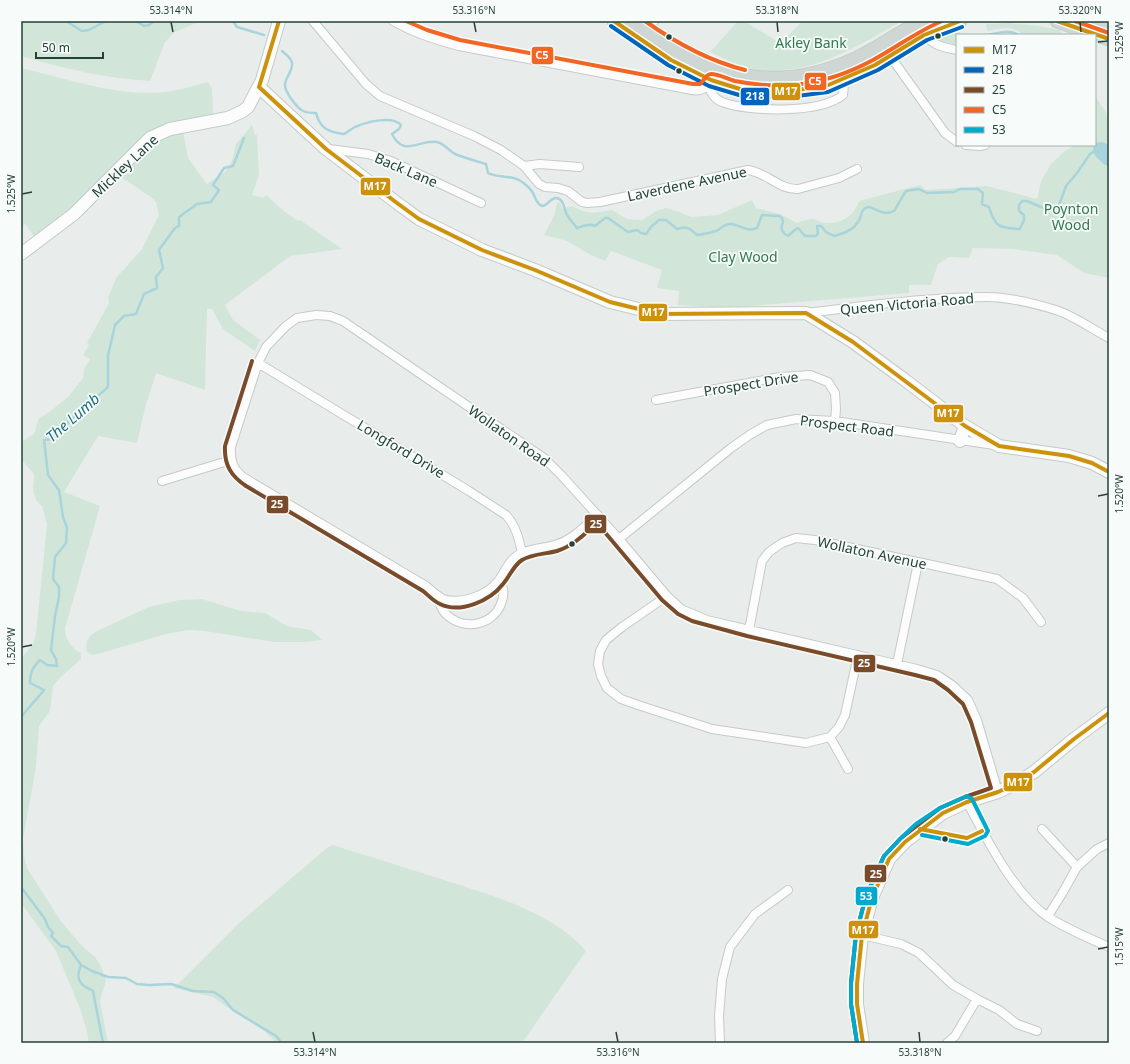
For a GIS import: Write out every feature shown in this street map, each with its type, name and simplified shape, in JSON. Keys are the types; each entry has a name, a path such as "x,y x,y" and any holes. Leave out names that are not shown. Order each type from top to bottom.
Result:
{"main road":[{"path":"614,21 671,60 712,78 740,89 782,92 819,88 843,80 875,65 924,36 960,21"},
{"path":"634,21 651,26 694,58 712,78"},
{"path":"712,78 737,75 773,79 800,77 838,66 855,59 924,21"},
{"path":"1057,21 1095,34"},
{"path":"1099,21 1109,25"},
{"path":"1096,34 1109,39"}],"street":[{"name":"Laverdene Avenue","path":"313,21 373,91 387,99 474,136 501,150 524,166 540,184 545,187 558,188 568,192 582,202 594,203 748,170 756,171 784,187 791,189 839,178 857,169"},
{"path":"393,21 435,40 459,46 692,90 703,90 712,78"},
{"name":"Mickley Lane","path":"21,254 74,214 150,138 170,128 228,118 236,115 248,107 259,86 278,24"},
{"path":"924,36 932,43 940,47 956,50"},
{"path":"882,45 945,132 956,141"},
{"path":"712,78 714,97 721,102 748,108 808,108 839,99 843,95 844,85 838,66"},
{"name":"Queen Victoria Road","path":"259,86 326,149 418,219 446,234 482,250 535,270 610,302 659,314 806,313 916,300 988,297 1028,303 1057,310 1109,338"},
{"name":"Back Lane","path":"326,149 368,154 391,161 481,203"},
{"path":"524,166 540,164 579,167"},
{"path":"806,313 853,342 965,426 999,446"},
{"name":"Wollaton Road","path":"231,460 231,448 258,363 266,347 286,326 297,318 316,315 330,316 343,321 544,458 619,539 667,596 681,609 694,615 749,630 897,664 937,675 952,685 968,700 977,720 998,792"},
{"name":"Longford Drive","path":"258,363 470,491 506,515 511,520 517,533 522,553"},
{"name":"Prospect Drive","path":"656,400 780,377 810,375 828,382 835,393 835,422"},
{"name":"Prospect Road","path":"619,539 731,448 751,434 767,425 796,419 835,422 1068,456 1092,463 1109,472"},
{"path":"960,441 965,426"},
{"path":"162,481 231,460 236,472 243,477 426,586 435,594 450,600 466,598 488,591 499,580 509,563 522,553 559,544 570,538 598,516"},
{"name":"Wollaton Avenue","path":"749,630 762,561 769,552 782,542 796,538 814,540 997,579 1024,598 1041,622"},
{"path":"897,664 918,563"},
{"path":"435,594 445,614 450,618 467,624 481,623 487,621 495,615 503,599 503,589 499,580"},
{"path":"667,596 622,626 606,640 600,651 598,664 601,676 607,688 621,699 712,729 806,743 830,737 839,727 845,714 858,655"},
{"path":"863,1043 857,1004 857,984 862,935 872,898 889,859 905,842 943,813 967,802 998,792 1015,784 1034,772 1109,712"},
{"path":"830,737 848,769"},
{"path":"967,802 982,831 1019,890 1048,916 1082,936 1109,947"},
{"path":"1042,829 1077,868"},
{"path":"1048,916 1077,868 1097,848 1109,843"},
{"path":"720,1043 719,1016 722,979 730,947 755,914 782,891"},
{"path":"862,935 901,944 919,953 953,985 999,1010 1017,1024 1038,1031"},
{"path":"947,1043 954,1036 977,999"}],"green space":[{"path":"21,21 201,21 175,32 165,42 150,81 117,78 85,72 21,56"},
{"name":"Akley Bank","path":"738,21 744,21 780,43 803,21 900,21 862,44 826,60 788,70 768,71 742,67 710,52"},
{"path":"1008,23 1039,26 1060,30 1062,34 1022,34 1010,28 987,31 986,24"},
{"path":"961,29 960,34 956,34 956,48 934,40"},
{"path":"21,68 103,88 136,93 165,92 208,82 212,89 213,117 170,123 162,125 147,133 77,206 36,239 25,224 21,226"},
{"name":"Clay Wood","path":"1096,97 1106,112 1108,127 1109,278 1084,273 1057,255 1013,249 973,248 969,258 949,257 938,264 931,285 909,285 909,293 727,308 678,305 679,291 657,288 662,270 611,251 605,261 589,254 567,241 544,235 554,216 557,203 560,202 562,209 572,206 587,212 612,210 627,219 642,220 658,210 666,208 691,217 718,215 752,200 756,208 780,214 797,223 812,219 821,222 833,223 839,222 849,216 859,201 920,185 926,190 987,186 1037,199 1041,181 1051,164 1066,150 1073,146 1096,146"},
{"path":"252,125 255,135 257,135 259,175 252,195 263,198 266,195 285,212 298,221 300,220 342,249 290,256 225,305 233,320 260,340 255,351 223,329 212,309 207,309 205,390 156,373 145,408 137,443 98,436 64,492 100,506 65,629 67,637 74,649 81,653 81,659 53,686 50,711 39,726 36,767 23,839 24,856 27,868 60,920 81,945 95,957 101,966 106,981 100,1000 108,1043 89,1043 81,1011 56,951 21,903 21,659 33,644 36,634 47,524 42,506 36,500 33,491 34,474 21,459 21,442 34,434 39,418 48,413 68,397 83,378 84,369 90,359 83,355 89,345 87,343 109,303 108,298 116,278 142,249 159,215 156,202 151,197 118,175 154,140 183,131 188,158 207,184 226,171 232,161 236,144"},
{"path":"202,599 241,611 265,613 287,626 311,630 322,640 304,642 274,642 205,631 188,630 166,634 98,654 91,655 87,652 87,642 89,637 94,633 149,607 179,600"},
{"path":"333,845 479,891 519,906 555,925 572,937 586,951 522,1043 277,1043 263,1030 213,997 174,988 238,924 328,847"}],"waterway":[{"path":"66,21 82,31 89,30 106,21"},
{"path":"136,21 144,26 149,25 154,21"},
{"path":"233,21 237,27 264,35"},
{"path":"994,34 1007,32 1016,34"},
{"path":"282,51 287,55 292,63 285,84 291,99 303,111 308,113 316,113 320,123 326,129 344,134 355,127 366,123 379,120 392,120 401,125 399,129 392,134 402,145 412,146 437,142 455,154 486,164 488,173 492,175 515,178 523,182 531,190 537,202 542,206 546,205 551,200 558,198 562,202 567,215 577,228 588,225 595,226 605,218 608,218 628,232 637,230 646,234 659,220 666,220 677,229 688,228 697,235 716,231 730,224 746,229 757,228 762,215 779,216 782,218 782,230 788,236 798,228 805,236 816,236 818,233 817,226 821,226 826,232 834,236 844,233 856,225 862,211 865,208 870,207 886,213 894,211 906,191 919,189 927,193 954,192 960,189 978,189 983,193 982,204 989,207 993,219 999,225 1007,228 1020,229 1024,220 1024,215 1019,211 1019,205 1022,201 1027,201 1048,210 1052,210 1059,205 1066,186 1090,154 1101,150"},
{"name":"The Lumb","path":"21,717 44,690 30,683 31,673 35,665 40,660 47,665 57,666 56,659 51,650 59,597 59,587 53,579 55,557 66,543 67,528 63,517 59,490 48,475 44,440 54,439 54,435 108,387 108,356 115,325 124,316 136,314 144,294 157,288 156,277 163,268 159,250 175,228 179,226 179,217 197,204 211,202 219,190 213,185 224,168 233,166 244,138"},
{"path":"1096,143 1101,150"},
{"path":"1101,150 1109,158"},
{"path":"21,887 45,919 48,927 53,933 51,936 61,946 68,947 81,965 108,977 126,978 137,984 171,984 193,991 214,992 223,998 233,1010 276,1036 282,1043"},
{"path":"81,965 79,979 81,984 93,991 103,1043"}],"transit line":[{"name":"M17","path":"259,87 279,21"},
{"name":"C5","path":"406,21 427,30 460,40 693,84 700,84 706,76 711,74 742,82 778,85 803,84 824,80 844,73 873,60 924,29 942,21"},
{"name":"M17","path":"614,21 671,60 711,80 740,89 782,92 826,86 875,65 924,35 960,21"},
{"name":"C5","path":"645,21 669,37 693,50 719,62 745,70"},
{"name":"M17","path":"1057,21 1095,34"},
{"name":"C5","path":"1075,21 1109,33"},
{"name":"218","path":"611,26 668,65 709,86 739,95 782,98 828,92 878,70 927,40 962,27"},
{"name":"M17","path":"1096,34 1109,39"},
{"name":"M17","path":"259,87 326,149 397,203 419,219 482,250 535,270 610,302 659,314 806,313"},
{"name":"M17","path":"806,313 853,342 965,426 999,446 1069,456 1092,463 1109,472"},
{"name":"25","path":"252,361 225,446 227,464 232,474 246,486 423,591 440,604 448,607 465,607 483,600 497,590 516,565 522,560 530,556 563,549 597,523 662,600 678,614 692,621 747,636 934,680 948,690 963,704 971,722 991,788 940,808 901,838 884,856 866,896 856,934 851,983 851,1004 857,1043"},
{"name":"M17","path":"863,1043 857,1004 857,984 862,935 872,898 889,859 905,842 943,813 967,802 998,792 1015,784 1034,772 1074,739 1109,713"},
{"name":"53","path":"916,824 940,808 967,796 972,799 988,831 985,836 968,844 922,835"},
{"name":"53","path":"857,1043 851,1004 851,983 856,934 866,896 884,856 916,824"},
{"name":"M17","path":"920,829 967,838 982,831"}],"park label":[{"name":"Poynton Wood","path":"1071,218"}]}
